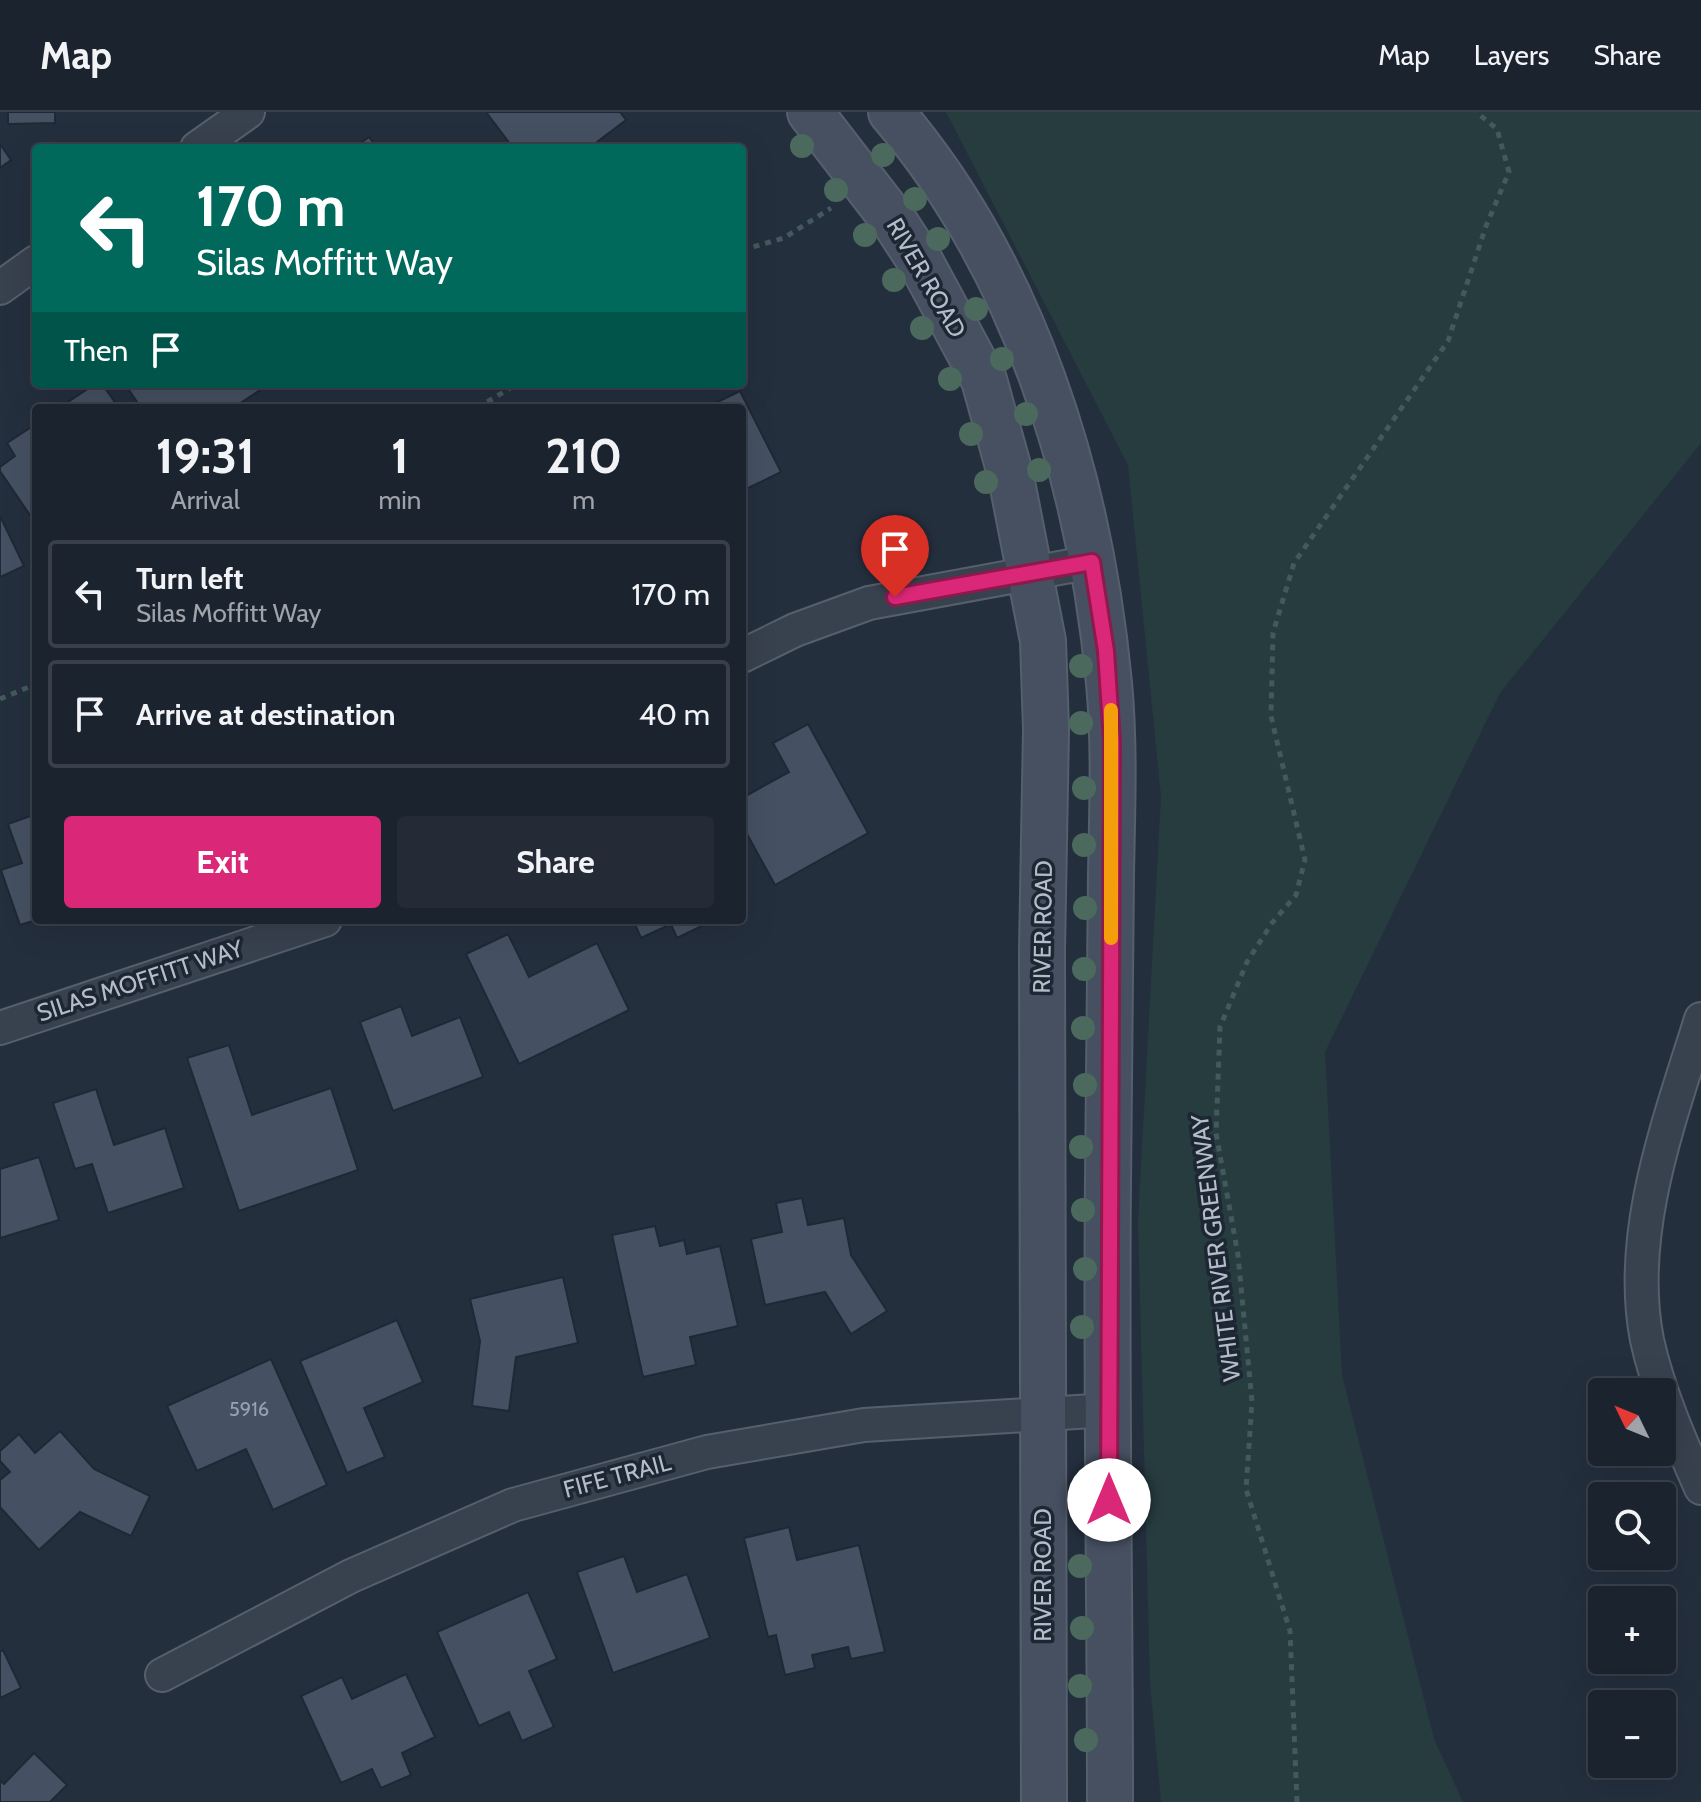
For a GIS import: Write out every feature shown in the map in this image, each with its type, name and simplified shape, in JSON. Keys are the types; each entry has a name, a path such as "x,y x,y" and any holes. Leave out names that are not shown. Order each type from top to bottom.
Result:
{"main road":[{"name":"RIVER ROAD","path":"810,112 894,221 984,380 1011,477 1043,641 1046,729 1042,951 1044,1802"},
{"path":"891,112 913,138 969,224 1015,312 1057,415 1092,562 1106,651 1112,742 1110,1802"}],"street":[{"path":"203,144 248,112"},
{"path":"0,288 32,265"},
{"path":"746,654 795,630 869,603 1092,562"},
{"name":"SILAS MOFFITT WAY","path":"0,1028 313,924"},
{"path":"1701,1019 1644,1227 1643,1283 1647,1339 1676,1432 1701,1488"},
{"name":"FIFE TRAIL","path":"162,1675 351,1576 513,1505 722,1449 864,1425 1109,1410"}],"path":[{"name":"WHITE RIVER GREENWAY","path":"1297,1802 1290,1631 1246,1489 1252,1402 1238,1255 1216,1133 1220,1027 1247,962 1272,923 1296,895 1305,860 1271,716 1273,633 1294,563 1448,341 1486,226 1509,172 1497,129 1476,112"},
{"path":"746,249 784,238 831,208"},
{"path":"484,404 510,388"},
{"path":"0,699 32,686"}],"green space":[{"path":"946,112 1701,112 1701,443 1500,693 1325,1052 1342,1375 1434,1739 1463,1802 1161,1802 1150,1683 1138,1221 1161,797 1128,465"}],"building":[{"path":"8,112 55,112 55,123 8,124"},
{"path":"486,112 620,112 626,120 594,144 510,144"},
{"path":"369,137 374,144 359,144"},
{"path":"0,144 11,160 0,168"},
{"path":"89,388 105,388 116,404 65,404"},
{"path":"128,388 263,388 239,404 138,404"},
{"path":"740,391 781,472 746,489 746,404 713,404"},
{"path":"32,427 32,518 0,471 0,467 15,456 7,443"},
{"path":"0,516 24,566 0,577"},
{"path":"808,724 868,833 775,885 746,832 746,796 789,772 773,743"},
{"path":"32,815 32,921 20,925 1,870 22,863 8,824"},
{"path":"635,924 671,924 641,938"},
{"path":"671,924 706,924 677,938"},
{"path":"508,934 529,977 597,943 629,1010 519,1064 466,954"},
{"path":"401,1006 412,1036 460,1017 483,1077 393,1111 360,1022"},
{"path":"229,1045 252,1115 331,1088 358,1170 239,1211 187,1058"},
{"path":"96,1089 114,1145 165,1128 184,1188 108,1213 92,1164 75,1169 53,1103"},
{"path":"39,1157 59,1220 0,1238 0,1169"},
{"path":"802,1198 808,1225 844,1218 851,1255 887,1311 851,1334 825,1292 765,1305 751,1239 782,1232 776,1203"},
{"path":"655,1226 660,1246 684,1240 687,1254 720,1246 738,1326 690,1337 696,1365 643,1377 612,1235"},
{"path":"563,1277 578,1343 516,1357 509,1411 472,1406 480,1341 470,1299"},
{"path":"397,1320 423,1382 364,1408 385,1457 347,1473 300,1361"},
{"path":"271,1359 327,1485 273,1510 246,1449 197,1471 167,1406"},
{"path":"60,1431 94,1469 150,1496 131,1536 80,1512 39,1550 0,1507 0,1480 10,1472 0,1461 0,1451 19,1434 35,1453"},
{"path":"789,1527 797,1560 859,1545 885,1652 851,1659 848,1647 812,1655 815,1668 785,1675 776,1635 768,1637 744,1538"},
{"path":"624,1556 637,1592 687,1574 710,1638 613,1673 577,1572"},
{"path":"528,1592 557,1659 529,1671 554,1727 522,1741 509,1712 479,1726 437,1632"},
{"path":"3,1650 21,1688 0,1698 0,1652"},
{"path":"406,1674 435,1737 402,1753 411,1775 381,1788 372,1769 341,1783 301,1696 342,1677 352,1699"},
{"path":"34,1753 67,1785 50,1802 0,1802 0,1780 4,1784"}],"slow traffic":[{"path":"1111,710 1111,938"}],"route":[{"path":"895,597 1092,562 1110,687 1112,742 1109,1500"}]}
